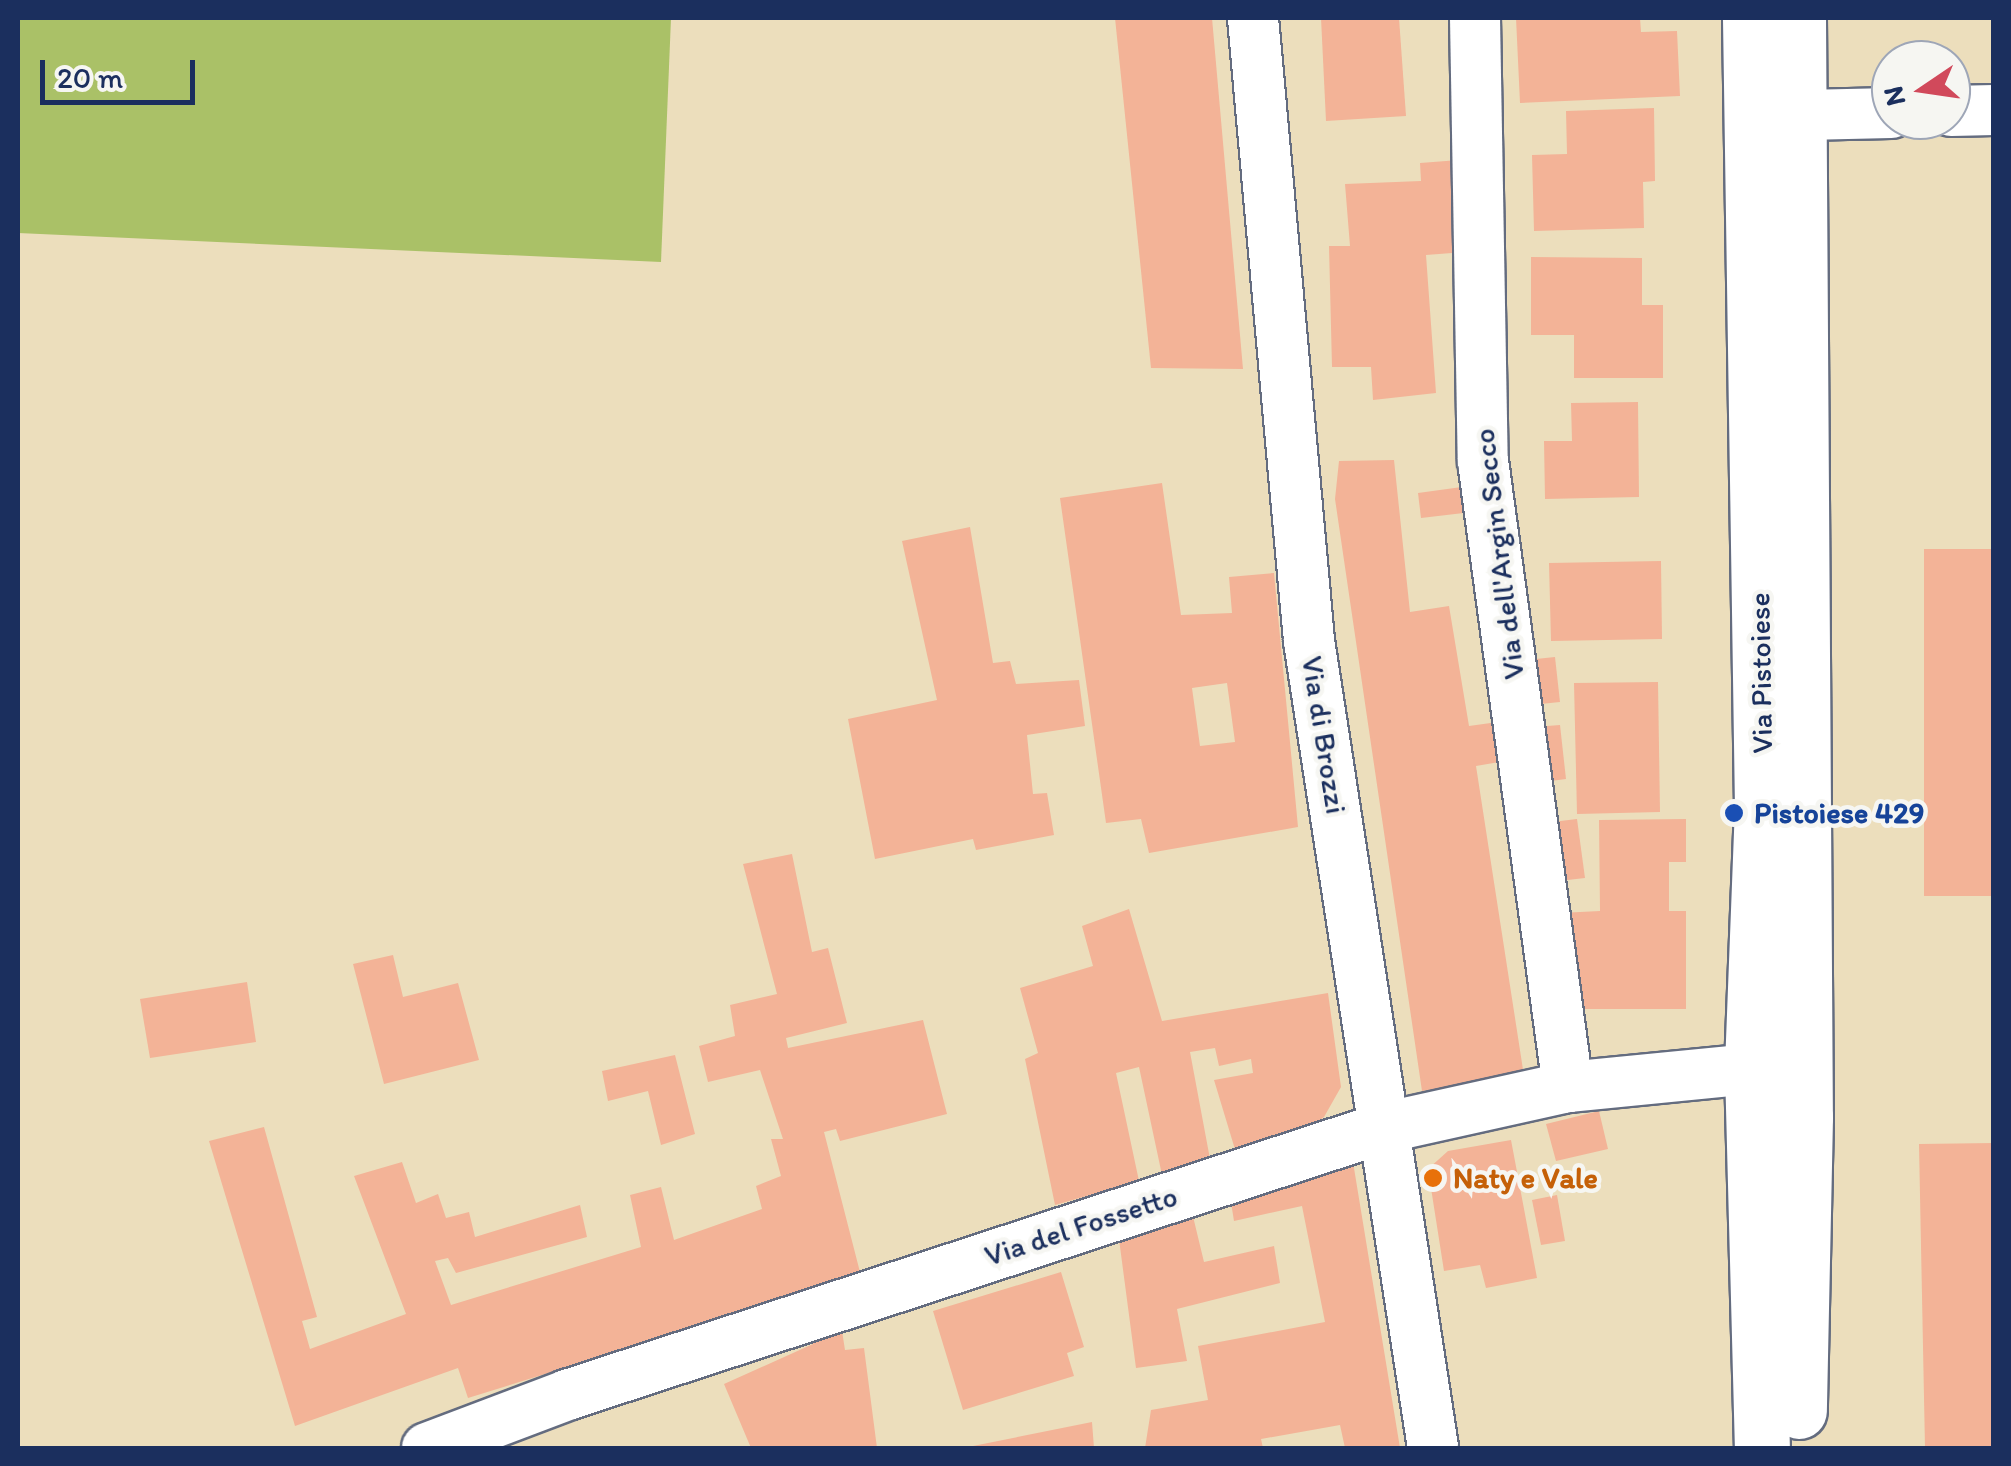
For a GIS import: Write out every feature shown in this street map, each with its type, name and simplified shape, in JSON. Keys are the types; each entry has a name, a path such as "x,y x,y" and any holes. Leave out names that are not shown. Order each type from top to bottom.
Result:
{"main road":[{"name":"Via Pistoiese","path":"1750,18 1777,116 1800,1448"},
{"name":"Via Pistoiese","path":"1762,1448 1752,1069 1762,806 1777,116 1798,18"}],"street":[{"name":"Via di Brozzi","path":"1254,18 1309,640 1433,1448"},
{"name":"Via dell'Argin Secco","path":"1474,18 1483,461 1568,1087"},
{"path":"1777,116 1871,114"},
{"name":"Via del Fossetto","path":"427,1448 566,1395 1383,1128 1568,1087 1752,1069"}],"green space":[{"path":"18,18 671,18 661,262 18,233"}],"building":[{"path":"1115,18 1212,18 1243,369 1151,368"},
{"path":"1321,18 1399,18 1406,116 1326,121"},
{"path":"1516,18 1640,18 1641,32 1677,31 1680,96 1520,103"},
{"path":"1654,108 1655,181 1643,182 1644,228 1534,231 1532,155 1567,154 1566,111"},
{"path":"1459,160 1465,252 1426,255 1436,393 1373,400 1371,367 1332,367 1329,246 1350,246 1345,184 1421,181 1420,163"},
{"path":"1531,257 1642,258 1642,305 1663,305 1663,378 1574,378 1574,335 1531,335"},
{"path":"1638,402 1639,497 1545,499 1544,441 1572,441 1571,403"},
{"path":"1394,460 1410,612 1449,606 1469,726 1505,721 1511,760 1476,766 1524,1076 1422,1091 1335,499 1339,461"},
{"path":"1162,483 1181,615 1232,613 1229,577 1274,573 1298,827 1149,853 1141,819 1106,823 1060,498","holes":["1227,683 1235,742 1200,746 1192,688"]},
{"path":"1469,486 1472,512 1421,518 1418,493"},
{"path":"970,527 993,663 1010,661 1016,684 1079,680 1085,726 1027,735 1033,794 1047,793 1054,835 976,850 973,839 875,859 848,719 937,700 902,541"},
{"path":"1924,549 1994,549 1994,896 1924,896"},
{"path":"1661,561 1662,639 1551,641 1549,563"},
{"path":"1555,657 1560,702 1531,705 1526,660"},
{"path":"1658,682 1660,812 1577,814 1574,683"},
{"path":"1560,725 1566,779 1543,782 1534,727"},
{"path":"1577,819 1585,878 1559,881 1552,822"},
{"path":"1686,819 1686,862 1669,862 1669,911 1686,911 1686,1009 1571,1009 1560,913 1600,911 1599,820"},
{"path":"792,854 812,952 828,948 847,1023 786,1038 788,1048 923,1020 947,1114 840,1141 836,1129 824,1132 861,1276 468,1398 458,1368 295,1426 209,1141 264,1127 317,1317 302,1321 310,1349 406,1314 354,1176 402,1162 416,1203 438,1194 446,1218 469,1212 475,1237 580,1205 587,1237 456,1273 448,1258 435,1261 451,1305 641,1247 630,1195 661,1187 674,1240 762,1209 756,1186 781,1176 771,1139 783,1139 760,1070 708,1082 699,1046 735,1036 730,1005 777,994 743,864"},
{"path":"1129,909 1162,1021 1328,993 1341,1087 1324,1117 1290,1142 1237,1156 1214,1080 1253,1073 1251,1059 1219,1066 1215,1048 1190,1052 1210,1159 1162,1175 1139,1067 1116,1073 1139,1181 1055,1205 1025,1059 1038,1053 1020,988 1093,966 1082,926"},
{"path":"393,955 403,997 458,983 479,1060 384,1084 353,964"},
{"path":"247,982 256,1042 150,1058 140,999"},
{"path":"675,1055 695,1134 661,1145 648,1091 608,1101 602,1071"},
{"path":"1599,1111 1608,1149 1556,1161 1546,1124"},
{"path":"1511,1140 1537,1278 1486,1288 1480,1265 1444,1271 1428,1169 1448,1151"},
{"path":"1994,1143 1994,1448 1925,1448 1919,1144"},
{"path":"1353,1162 1400,1448 1345,1448 1340,1425 1261,1439 1263,1448 1145,1448 1151,1410 1208,1400 1198,1346 1325,1322 1302,1206 1234,1221 1229,1190"},
{"path":"1557,1195 1565,1241 1541,1245 1532,1200"},
{"path":"1190,1204 1204,1262 1274,1246 1280,1283 1177,1309 1187,1361 1136,1368 1117,1224"},
{"path":"1061,1272 1084,1347 1067,1353 1074,1376 963,1410 933,1311"},
{"path":"840,1318 845,1350 864,1348 877,1448 751,1448 724,1384 813,1344 812,1323"},
{"path":"1092,1422 1094,1448 968,1448 968,1447"}],"place":[{"name":"Pistoiese 429","path":"1734,813"},
{"name":"Naty e Vale","path":"1433,1178"}]}
